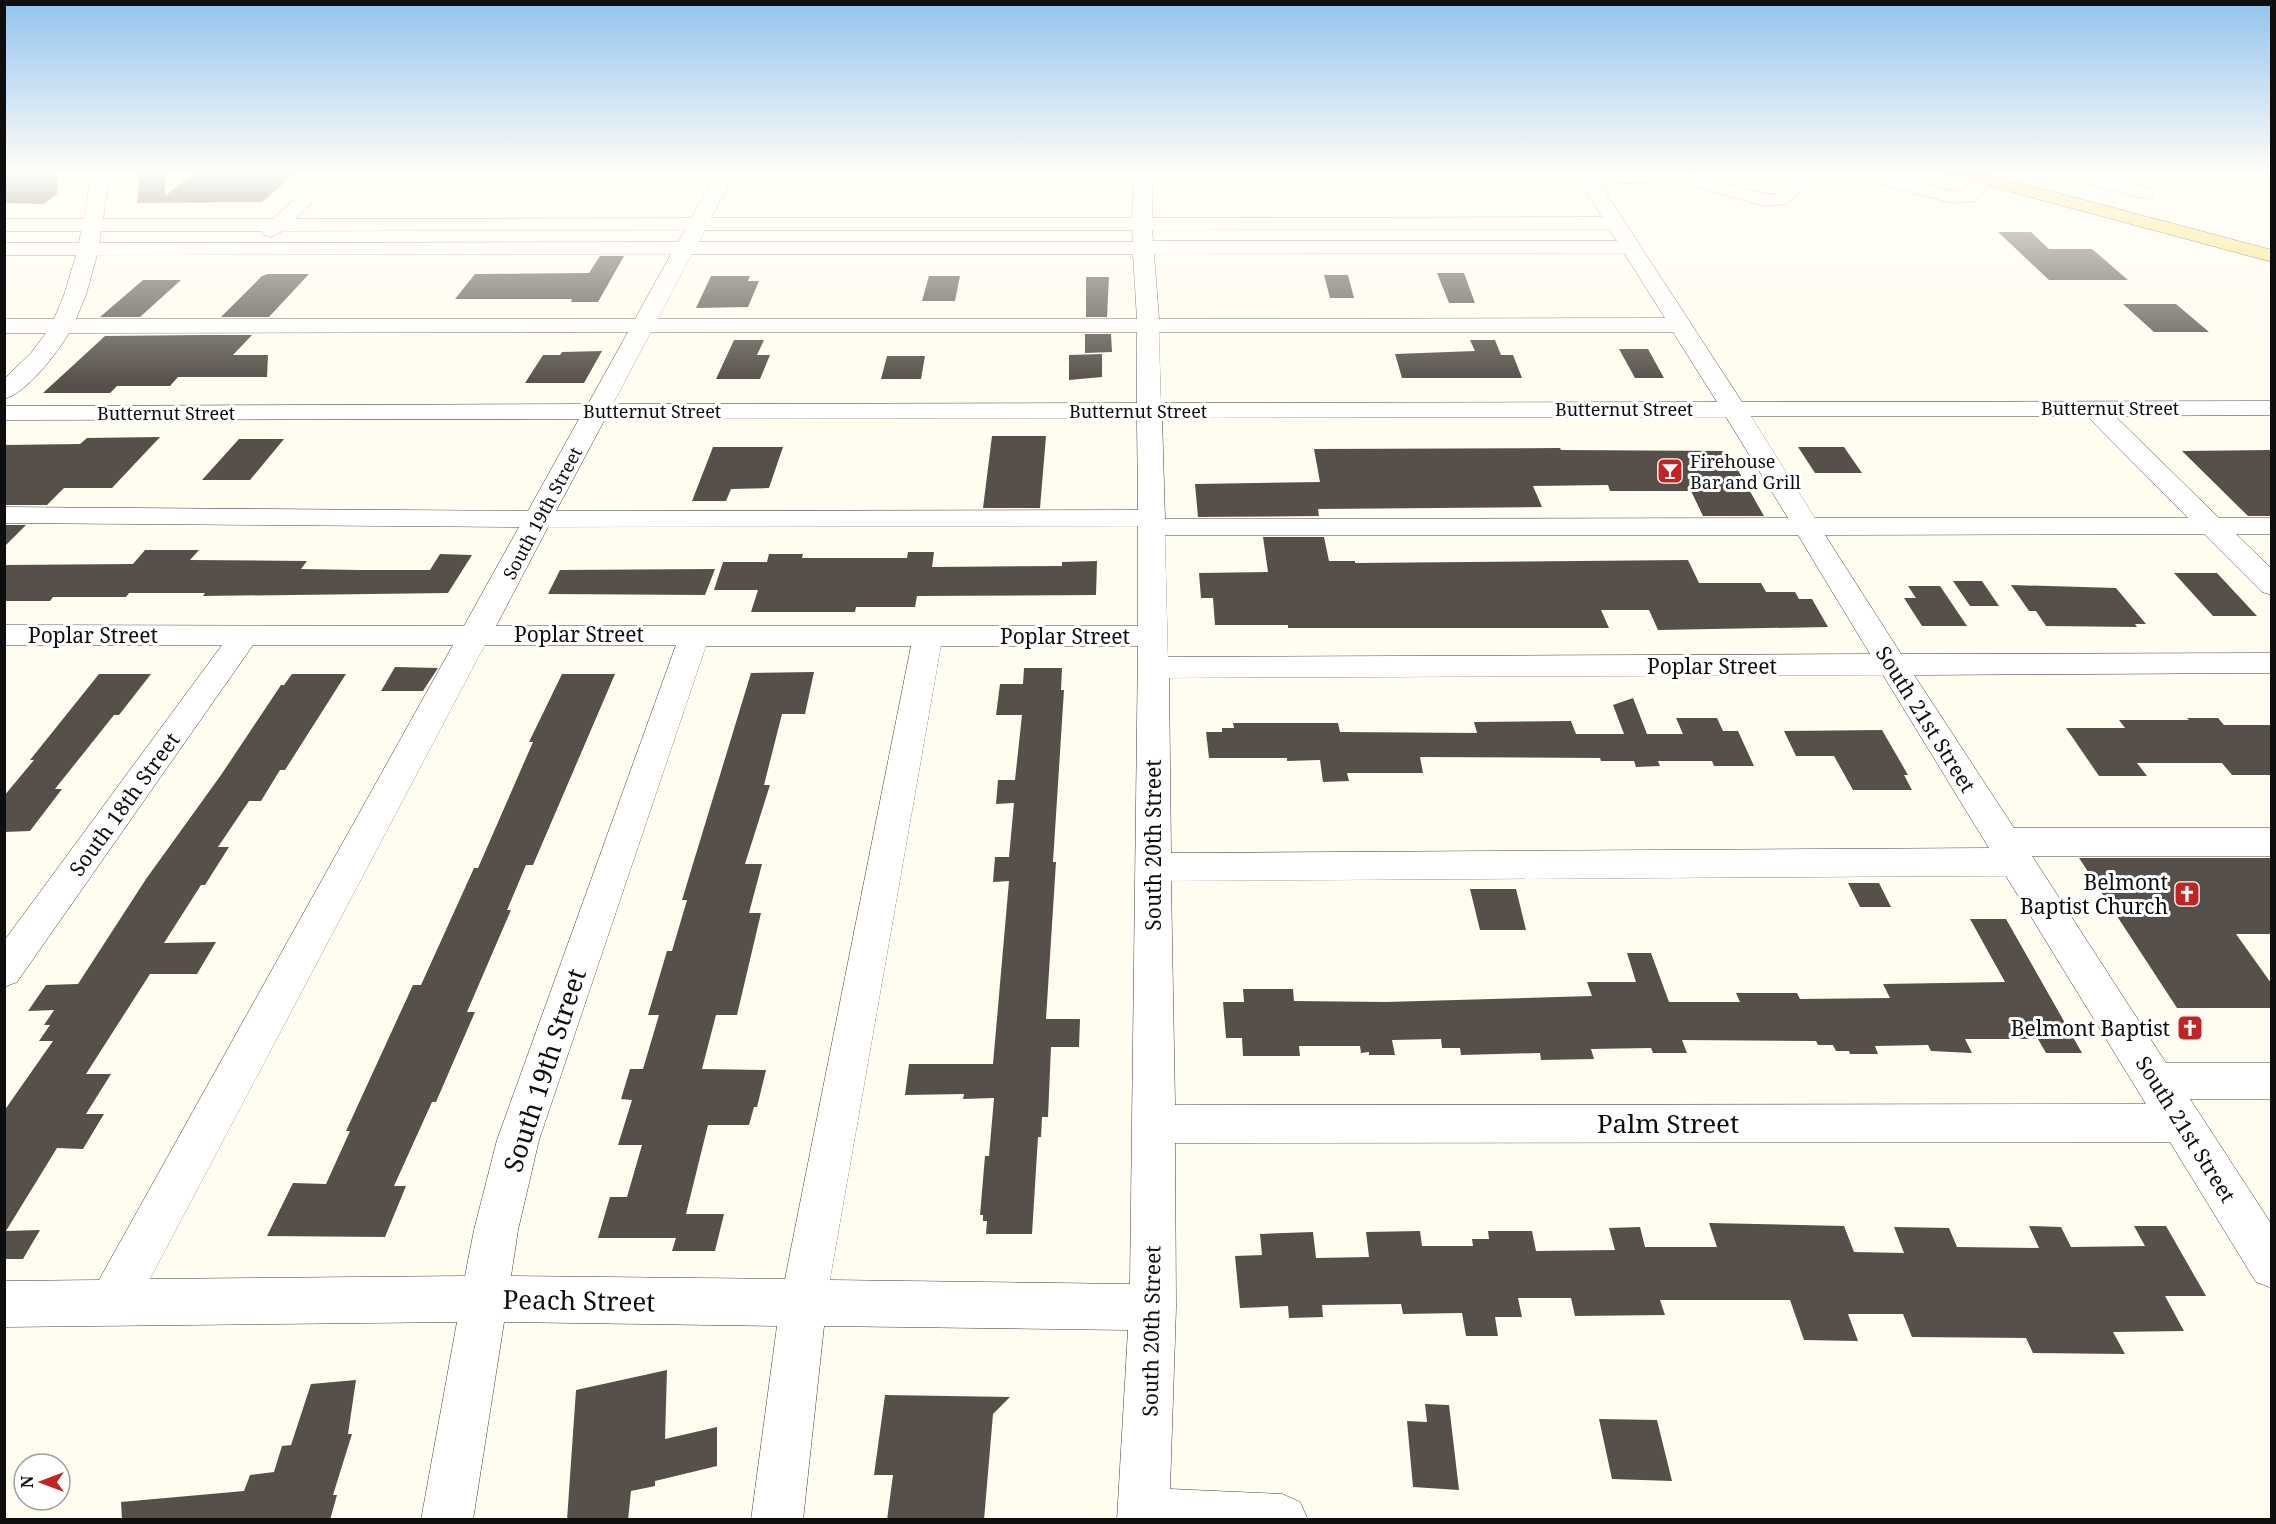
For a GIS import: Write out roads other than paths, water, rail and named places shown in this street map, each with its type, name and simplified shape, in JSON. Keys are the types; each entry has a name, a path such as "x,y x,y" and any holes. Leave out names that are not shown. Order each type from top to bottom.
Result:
{"main road":[{"path":"2221,242 2271,256"}],"street":[{"path":"4,392 29,369 60,327 74,299 90,242"},
{"path":"255,248 261,242"},
{"path":"468,248 473,242"},
{"name":"South 19th Street","path":"112,1303 688,242"},
{"path":"912,248 913,242"},
{"name":"South 20th Street","path":"1143,242 1150,411 1154,1124 1153,1307 1143,1517"},
{"path":"4,249 1143,248 1361,242"},
{"name":"South 21st Street","path":"1629,242 2271,1266"},
{"path":"4,327 1681,325"},
{"path":"2093,408 2271,586"},
{"name":"Butternut Street","path":"4,413 2271,408"},
{"path":"4,515 1807,526 2271,526"},
{"path":"4,660 16,635"},
{"name":"Poplar Street","path":"16,635 928,636 1153,652 1892,665 2271,663"},
{"name":"South 19th Street","path":"447,1520 496,1230 518,1140 695,635"},
{"name":"South 18th Street","path":"4,971 244,636"},
{"path":"777,1520 803,1303 928,636"},
{"path":"1153,867 2011,852 2271,842"},
{"path":"2157,1081 2271,1081"},
{"name":"Palm Street","path":"1154,1124 2182,1123"},
{"name":"Peach Street","path":"4,1304 485,1299 1153,1307"},
{"path":"1143,1517 1282,1520"}],"place":[{"name":"Firehouse Bar and Grill","path":"1670,471"},
{"name":"Belmont Baptist Church","path":"2187,894"},
{"name":"Belmont Baptist","path":"2190,1028"}]}
